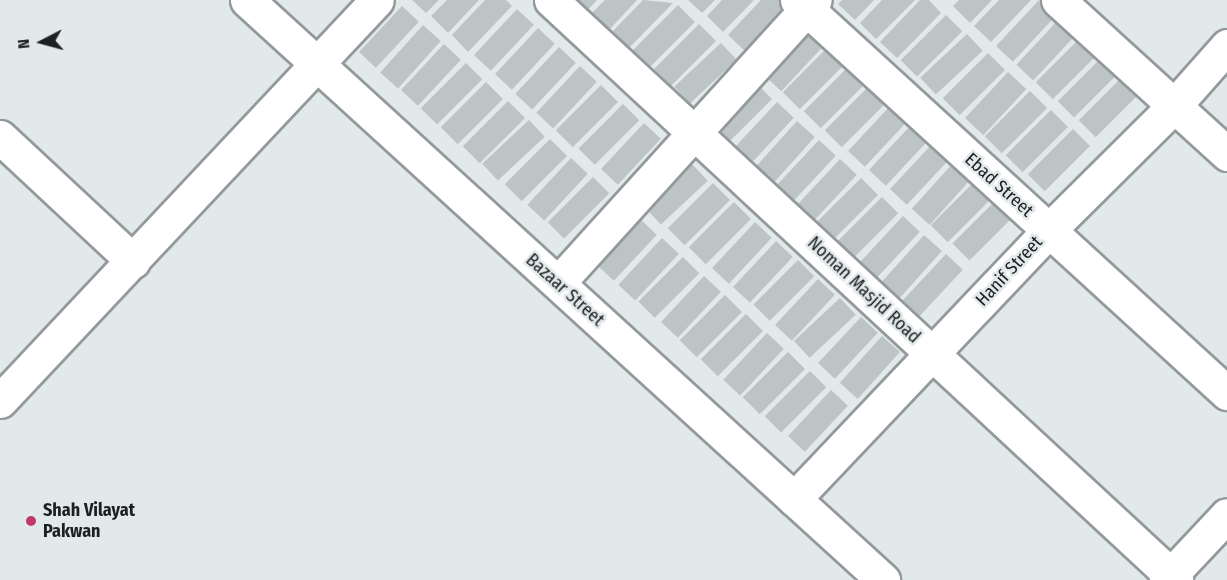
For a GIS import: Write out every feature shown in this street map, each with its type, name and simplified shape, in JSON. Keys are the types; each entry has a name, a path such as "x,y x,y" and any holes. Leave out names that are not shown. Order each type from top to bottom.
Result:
{"street":[{"name":"Bazaar Street","path":"247,0 883,580"},
{"path":"0,401 376,0"},
{"name":"Noman Masjid Road","path":"551,0 1171,578"},
{"path":"1058,0 1227,154"},
{"path":"558,283 694,133 806,3"},
{"name":"Ebad Street","path":"806,3 1048,230 1227,393"},
{"name":"Hanif Street","path":"794,499 1048,230 1174,106 1227,46"},
{"path":"0,137 133,261"},
{"path":"1171,578 1227,515"}],"building":[{"path":"412,0 439,0 426,13"},
{"path":"447,0 479,0 448,33 431,16"},
{"path":"485,0 506,0 512,6 468,52 452,35"},
{"path":"576,0 597,0 587,11"},
{"path":"605,0 637,0 609,30 592,13"},
{"path":"643,0 673,3 629,48 612,32"},
{"path":"688,0 715,0 702,13"},
{"path":"722,0 754,0 723,32 707,16"},
{"path":"761,0 783,0 789,6 745,51 728,35"},
{"path":"842,0 874,0 855,20 838,4"},
{"path":"882,0 915,0 876,39 860,23"},
{"path":"920,0 929,0 941,13 897,58 880,42"},
{"path":"959,0 992,0 970,23 953,6"},
{"path":"999,0 1031,0 991,42 974,26"},
{"path":"1039,0 1056,16 1013,62 996,46"},
{"path":"678,5 695,22 650,67 633,50"},
{"path":"402,6 419,22 376,68 359,52"},
{"path":"517,9 534,25 491,71 474,55"},
{"path":"946,15 962,31 917,77 901,60"},
{"path":"1060,18 1077,34 1033,80 1016,65"},
{"path":"699,24 716,41 671,86 654,69"},
{"path":"423,25 441,41 398,89 380,73"},
{"path":"538,28 555,44 512,90 495,74"},
{"path":"806,28 824,45 781,91 763,74"},
{"path":"967,34 983,51 936,94 920,78"},
{"path":"1081,37 1098,54 1053,99 1036,82"},
{"path":"721,43 737,60 690,103 674,87"},
{"path":"444,44 461,60 418,106 401,90"},
{"path":"559,47 576,63 532,109 515,94"},
{"path":"828,47 845,64 800,109 783,92"},
{"path":"988,53 1005,70 960,115 943,98"},
{"path":"1103,56 1119,72 1074,118 1058,101"},
{"path":"466,63 482,79 437,125 421,108"},
{"path":"580,66 597,82 553,128 536,113"},
{"path":"849,66 866,83 821,128 804,111"},
{"path":"1008,72 1026,89 983,135 965,118"},
{"path":"1124,75 1141,92 1096,137 1079,120"},
{"path":"486,82 503,99 458,144 441,127"},
{"path":"755,82 772,99 727,144 710,127"},
{"path":"601,85 618,102 573,147 556,130"},
{"path":"870,85 887,102 842,147 825,130"},
{"path":"1030,91 1047,108 1002,153 985,136"},
{"path":"508,101 525,118 480,163 463,146"},
{"path":"777,102 794,118 751,164 734,148"},
{"path":"623,104 639,120 595,165 578,149"},
{"path":"891,105 908,121 865,167 848,151"},
{"path":"1051,110 1068,127 1023,172 1006,155"},
{"path":"529,120 545,137 498,180 482,164"},
{"path":"797,121 815,137 773,184 755,168"},
{"path":"644,123 661,139 618,185 601,169"},
{"path":"912,124 929,140 886,186 869,170"},
{"path":"1073,129 1090,146 1045,191 1028,174"},
{"path":"550,139 567,156 522,201 505,184"},
{"path":"819,140 836,156 793,202 776,186"},
{"path":"933,143 950,159 907,205 890,189"},
{"path":"571,158 588,174 544,220 527,205"},
{"path":"840,159 857,175 813,221 796,206"},
{"path":"954,162 972,178 930,225 912,209"},
{"path":"692,164 708,181 661,224 645,208"},
{"path":"593,177 609,193 564,239 548,222"},
{"path":"861,178 878,195 833,240 816,223"},
{"path":"976,180 993,197 948,242 931,225"},
{"path":"713,183 730,200 685,245 668,228"},
{"path":"882,197 898,213 854,258 837,242"},
{"path":"997,199 1014,216 969,261 952,244"},
{"path":"734,202 751,219 706,264 689,247"},
{"path":"903,216 920,232 876,278 859,263"},
{"path":"640,219 657,235 614,281 597,265"},
{"path":"755,222 772,238 729,284 712,268"},
{"path":"924,235 942,251 900,298 882,282"},
{"path":"662,238 679,254 635,300 618,285"},
{"path":"776,241 793,257 750,303 733,287"},
{"path":"946,254 963,270 919,316 902,301"},
{"path":"683,257 699,273 655,318 638,302"},
{"path":"798,260 814,276 770,321 753,305"},
{"path":"704,276 721,292 678,338 661,322"},
{"path":"818,279 835,295 792,341 775,325"},
{"path":"725,295 742,312 697,357 680,340"},
{"path":"840,298 856,315 810,358 794,341"},
{"path":"746,314 763,331 718,376 701,359"},
{"path":"861,317 878,333 835,379 818,363"},
{"path":"767,333 784,349 740,395 723,380"},
{"path":"882,336 900,352 858,399 840,383"},
{"path":"788,352 805,369 760,414 743,397"},
{"path":"810,371 826,387 781,433 765,416"},
{"path":"831,390 848,406 805,452 788,436"}],"place":[{"name":"Shah Vilayat Pakwan","path":"31,521"}]}
